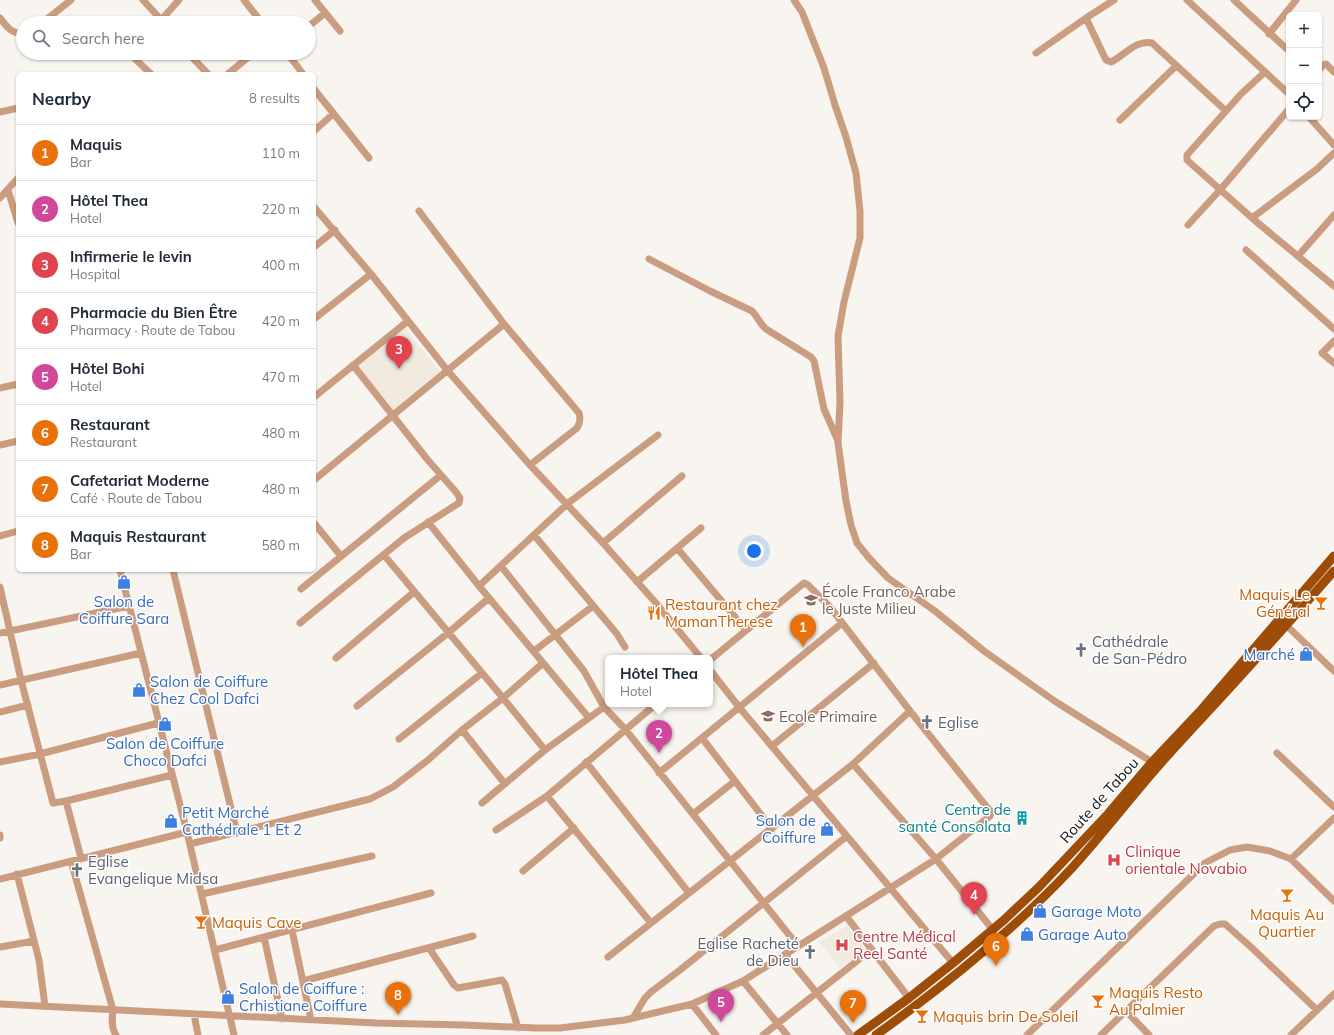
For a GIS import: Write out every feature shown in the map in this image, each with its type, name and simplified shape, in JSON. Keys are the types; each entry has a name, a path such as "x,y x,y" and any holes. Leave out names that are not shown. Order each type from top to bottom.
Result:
{"main road":[{"name":"Route de Tabou","path":"858,1035 909,998 953,963 993,930 1039,887 1108,814 1152,762 1202,709 1334,556"},
{"name":"Route de Tabou","path":"876,1035 916,1006 1001,935 1072,868 1160,763 1287,626 1334,570"}],"street":[{"path":"51,16 71,0"},
{"path":"143,0 158,16"},
{"path":"167,16 179,0"},
{"path":"244,0 257,16"},
{"path":"314,0 340,31"},
{"path":"794,0 802,12"},
{"path":"800,0 802,12 824,68 856,173 860,211 860,238 844,302 838,336 840,402 838,443 846,501 851,525 858,543 869,558 888,578 935,611 984,651 1056,702 1152,762"},
{"path":"1036,53 1114,0"},
{"path":"1187,0 1286,91"},
{"path":"1234,0 1286,48"},
{"path":"1269,34 1296,0"},
{"path":"316,20 325,12"},
{"path":"0,18 8,28 16,33"},
{"path":"1086,18 1106,60 1111,62 1136,46 1147,42 1152,43 1226,111"},
{"path":"136,60 149,72"},
{"path":"195,60 206,72"},
{"path":"230,72 245,60"},
{"path":"292,60 301,72"},
{"path":"1322,66 1326,64 1334,72"},
{"path":"1120,120 1176,66"},
{"path":"1265,72 1226,111 1186,158 1252,218 1334,286"},
{"path":"316,92 369,158"},
{"path":"0,112 16,108"},
{"path":"1188,225 1286,113"},
{"path":"316,129 333,114"},
{"path":"1312,120 1334,145"},
{"path":"1252,218 1317,169 1334,153"},
{"path":"0,198 16,180"},
{"path":"8,190 16,216"},
{"path":"316,208 371,274 447,370 530,465 603,543 698,655"},
{"path":"419,211 504,324 580,413 580,421 577,428 530,465"},
{"path":"1298,256 1334,214"},
{"path":"316,245 334,230"},
{"path":"1246,250 1334,329"},
{"path":"649,259 752,311 756,315 761,325 766,329 810,357 814,361 824,409 838,443"},
{"path":"316,317 371,274"},
{"path":"316,395 408,321"},
{"path":"316,478 504,324"},
{"path":"1334,341 1322,353 1334,363"},
{"path":"300,623 404,538 459,503 460,498 353,365"},
{"path":"0,388 16,384"},
{"path":"479,586 567,504 658,435"},
{"path":"0,445 16,441"},
{"path":"301,589 441,475"},
{"path":"603,543 682,476"},
{"path":"428,522 479,586 589,718"},
{"path":"316,525 341,556"},
{"path":"637,582 701,528"},
{"path":"0,536 16,532"},
{"path":"534,535 621,638 625,648"},
{"path":"677,548 746,630"},
{"path":"384,555 545,750"},
{"path":"501,566 584,672 604,707 625,729 798,946"},
{"path":"120,572 190,844 234,1035"},
{"path":"173,572 237,833"},
{"path":"0,1004 282,1019 505,1027 536,1032 625,1020 692,1004 743,981 891,889 936,859 990,816 991,814 830,607 805,583 713,658"},
{"path":"0,587 53,803 172,775"},
{"path":"336,658 414,592"},
{"path":"357,706 489,598"},
{"path":"0,632 129,606"},
{"path":"534,651 593,606"},
{"path":"660,773 842,623"},
{"path":"1287,626 1334,671"},
{"path":"0,686 141,653"},
{"path":"190,844 370,800 393,787 428,760 462,730 544,663"},
{"path":"772,746 874,663"},
{"path":"399,739 482,673"},
{"path":"713,674 953,963"},
{"path":"0,712 28,705"},
{"path":"482,803 545,750 604,707"},
{"path":"496,830 547,796 652,707"},
{"path":"608,957 853,764 910,711"},
{"path":"0,762 40,754 158,723"},
{"path":"462,730 505,784"},
{"path":"702,738 772,829"},
{"path":"1277,753 1334,807"},
{"path":"586,762 690,893"},
{"path":"853,764 936,859 993,930"},
{"path":"693,814 735,781"},
{"path":"547,796 651,923"},
{"path":"66,801 81,858"},
{"path":"1291,859 1334,818"},
{"path":"522,871 574,828"},
{"path":"0,878 187,832"},
{"path":"633,1018 645,998 651,992 847,836"},
{"path":"1027,1035 1205,863 1230,850 1247,847 1270,851 1291,859 1334,901"},
{"path":"202,894 372,856"},
{"path":"71,861 113,1010 112,1022 116,1035"},
{"path":"17,874 39,960 45,1006"},
{"path":"215,950 431,893"},
{"path":"846,916 909,998"},
{"path":"1101,1035 1214,926 1220,924 1225,924 1317,1010"},
{"path":"292,930 311,1020"},
{"path":"303,981 473,936"},
{"path":"264,937 282,1019"},
{"path":"0,947 34,941"},
{"path":"428,948 454,985 458,988 502,980 505,984 518,1028"},
{"path":"763,1035 871,950"},
{"path":"785,954 851,1035"},
{"path":"743,981 787,1035"},
{"path":"1291,1035 1334,994"},
{"path":"692,1004 716,1035"},
{"path":"1126,1011 1149,1035"},
{"path":"194,1014 198,1035"},
{"path":"505,1027 506,1035"}],"shaded area":[{"path":"405,328 440,371 393,411 358,366"},
{"name":"Centre Médical Reel Santé","path":"847,926 865,949 840,968 819,942"}],"place":[{"name":"Infirmerie le levin","path":"399,369"},
{"name":"Salon de Coiffure Sara","path":"124,582"},
{"name":"École Franco Arabe le Juste Milieu","path":"811,600"},
{"name":"Maquis Le Général","path":"1321,603"},
{"name":"Restaurant chez MamanTherese","path":"654,613"},
{"name":"Maquis","path":"803,647"},
{"name":"Cathédrale de San-Pédro","path":"1081,650"},
{"name":"Marché","path":"1306,654"},
{"name":"Salon de Coiffure Chez Cool Dafci","path":"139,690"},
{"name":"Ecole Primaire","path":"768,716"},
{"name":"Eglise","path":"927,722"},
{"name":"Salon de Coiffure Choco Dafci","path":"165,724"},
{"name":"Hôtel Thea","path":"659,753"},
{"name":"Centre de santé Consolata","path":"1022,818"},
{"name":"Petit Marché Cathédrale 1 Et 2","path":"171,821"},
{"name":"Salon de Coiffure","path":"827,829"},
{"name":"Clinique orientale Novabio","path":"1114,860"},
{"name":"Eglise Evangelique Midsa","path":"77,870"},
{"name":"Maquis Au Quartier","path":"1287,895"},
{"name":"Garage Moto","path":"1040,911"},
{"name":"Pharmacie du Bien Être","path":"974,915"},
{"name":"Maquis Cave","path":"201,922"},
{"name":"Garage Auto","path":"1027,934"},
{"name":"Centre Médical Reel Santé","path":"842,945"},
{"name":"Eglise Racheté de Dieu","path":"810,952"},
{"name":"Restaurant","path":"996,966"},
{"name":"Salon de Coiffure : Crhistiane Coiffure","path":"228,997"},
{"name":"Maquis Resto Au Palmier","path":"1098,1001"},
{"name":"Maquis Restaurant","path":"398,1015"},
{"name":"Maquis brin De Soleil","path":"922,1016"},
{"name":"Hôtel Bohi","path":"721,1022"},
{"name":"Cafetariat Moderne","path":"853,1023"}]}
